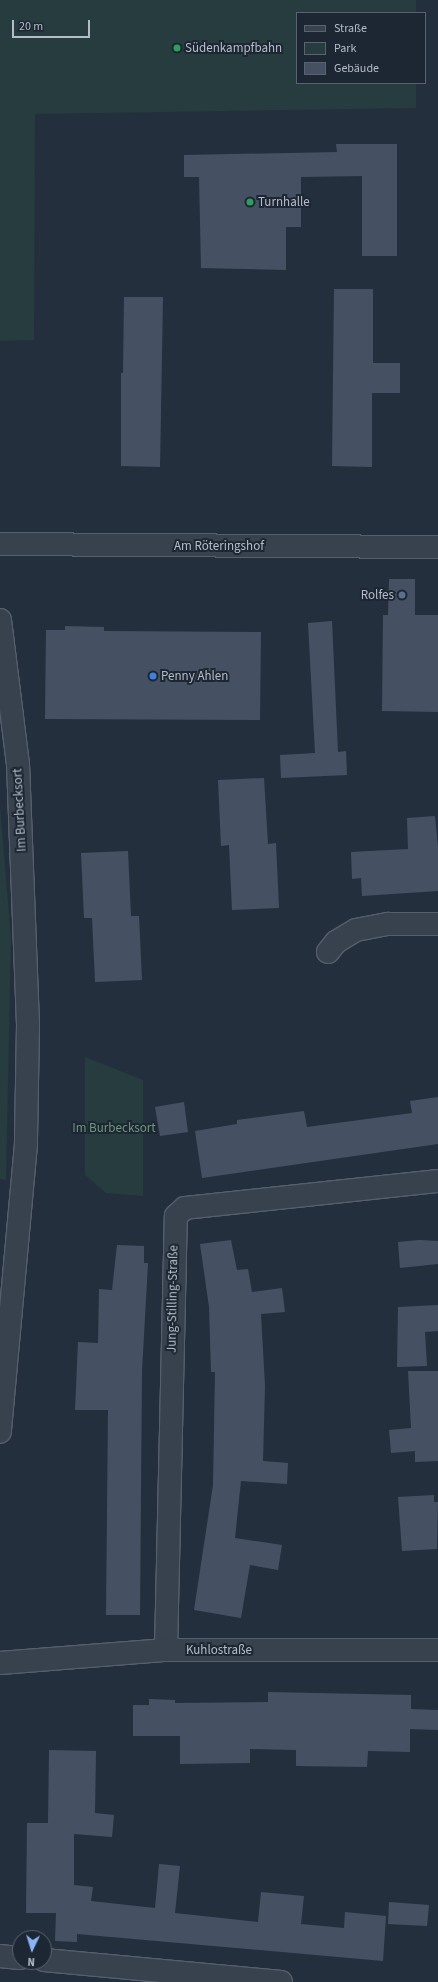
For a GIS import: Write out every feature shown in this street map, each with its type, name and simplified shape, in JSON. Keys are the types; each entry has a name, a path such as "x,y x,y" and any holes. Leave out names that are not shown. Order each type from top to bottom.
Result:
{"street":[{"name":"Am Röteringshof","path":"0,544 438,547"},
{"name":"Im Burbecksort","path":"0,620 18,764 28,1017 26,1144 0,1432"},
{"path":"328,952 336,942 356,930 388,924 438,924"},
{"name":"Jung-Stilling-Straße","path":"166,1650 176,1216 185,1208 438,1180"},
{"name":"Kuhlostraße","path":"0,1663 166,1650 438,1650"},
{"path":"0,1956 12,1957"},
{"path":"52,1961 281,1982"}],"green space":[{"name":"Südenkampfbahn","path":"0,0 416,0 416,12 296,12 296,84 416,84 416,108 35,114 34,340 0,341"},
{"path":"0,806 11,938 6,1180 0,1179"},
{"name":"Im Burbecksort","path":"85,1057 143,1080 143,1196 106,1193 85,1175"}],"building":[{"path":"336,144 397,144 397,256 362,256 362,176 301,177 301,227 286,227 286,270 201,268 199,177 184,177 184,155 337,152"},
{"path":"334,289 373,289 373,363 400,363 400,393 372,393 372,467 332,466"},
{"path":"124,297 163,297 160,467 121,466 121,373 123,373"},
{"path":"389,579 415,579 415,615 438,615 438,712 382,711 383,615 388,615"},
{"path":"332,621 338,752 346,751 347,775 281,778 280,755 315,753 308,623"},
{"name":"Penny Ahlen","path":"65,626 104,627 104,631 261,632 260,720 45,719 46,630 65,630"},
{"path":"264,778 268,844 276,843 279,908 232,910 229,845 221,846 218,780"},
{"path":"435,816 438,847 438,891 362,896 361,878 352,879 351,852 408,849 407,818"},
{"path":"128,851 131,916 139,916 142,980 95,982 92,918 84,918 81,853"},
{"path":"438,1097 438,1144 202,1178 195,1131 237,1124 237,1120 304,1111 307,1127 412,1113 410,1101"},
{"path":"184,1102 188,1132 160,1136 155,1107"},
{"path":"231,1240 237,1270 248,1269 252,1292 282,1288 285,1312 261,1314 265,1386 263,1461 288,1463 287,1484 241,1481 235,1538 282,1545 278,1570 250,1565 241,1618 194,1610 213,1485 215,1372 211,1372 209,1307 200,1244"},
{"path":"419,1240 438,1241 438,1264 400,1268 398,1242"},
{"path":"117,1245 144,1246 144,1263 148,1263 142,1371 140,1615 106,1615 108,1410 75,1410 78,1342 98,1343 99,1289 112,1290"},
{"path":"438,1305 438,1331 425,1332 427,1366 397,1367 398,1307"},
{"path":"408,1371 438,1371 438,1461 415,1462 415,1451 391,1453 389,1430 411,1428"},
{"path":"434,1495 434,1502 438,1502 437,1549 402,1551 398,1497"},
{"path":"268,1692 411,1695 411,1709 438,1710 438,1730 410,1729 410,1752 368,1751 367,1767 296,1766 296,1750 250,1749 250,1763 180,1764 180,1736 133,1736 133,1705 149,1705 149,1699 175,1700 175,1703 268,1702"},
{"path":"49,1750 96,1751 95,1813 114,1815 112,1837 74,1834 74,1885 93,1887 91,1901 155,1908 159,1864 180,1866 175,1913 258,1922 261,1892 304,1896 301,1924 344,1928 345,1912 386,1916 383,1961 77,1934 77,1942 55,1941 56,1913 26,1913 27,1823 48,1823"},
{"path":"389,1902 429,1905 427,1926 388,1924"}],"place":[{"name":"Südenkampfbahn","path":"177,48"},
{"name":"Turnhalle","path":"250,202"},
{"name":"Rolfes","path":"402,595"},
{"name":"Penny Ahlen","path":"153,676"}]}
